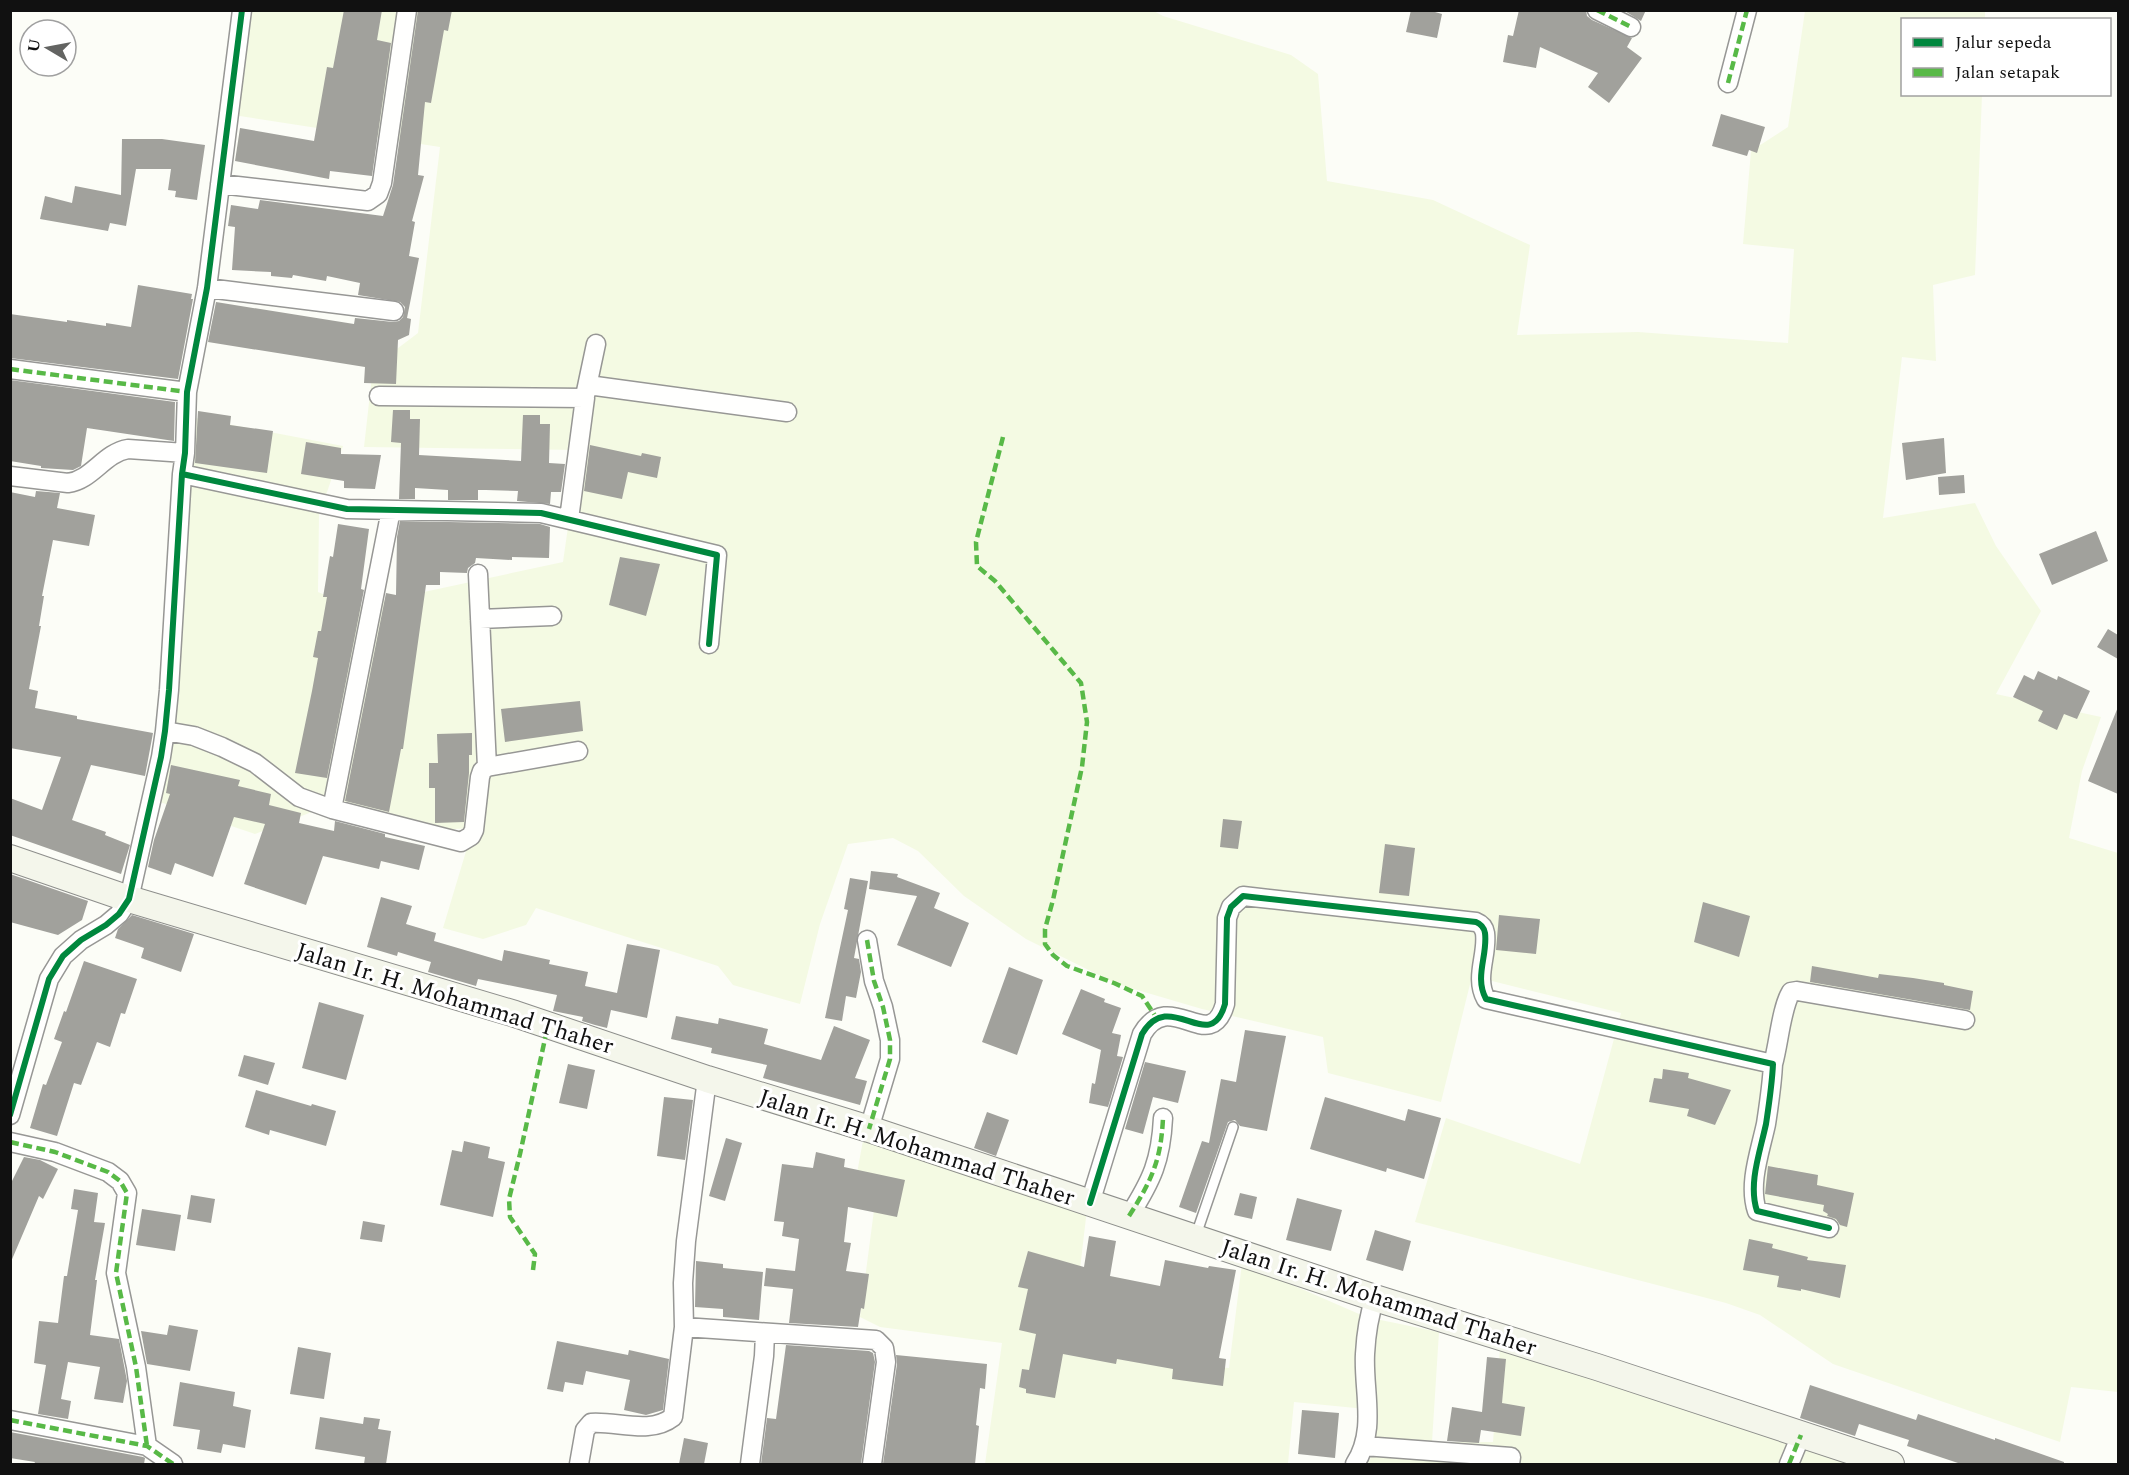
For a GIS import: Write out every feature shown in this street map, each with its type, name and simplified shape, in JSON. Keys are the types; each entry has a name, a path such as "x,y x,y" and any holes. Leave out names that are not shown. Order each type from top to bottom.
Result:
{"main road":[{"name":"Jalan Ir. H. Mohammad Thaher","path":"10,858 129,899 515,1014 869,1129 1375,1298 1597,1367 1891,1464"}],"street":[{"path":"10,1115 49,978 63,956 81,940 119,914 129,899 161,758 170,679 187,392 207,288 242,10"},
{"path":"220,184 368,201 378,194 382,183 406,10"},
{"path":"1597,10 1631,27"},
{"path":"1728,83 1747,10"},
{"path":"207,288 394,311"},
{"path":"569,519 586,391 596,344"},
{"path":"10,369 187,392"},
{"path":"379,396 586,391 787,412"},
{"path":"10,476 77,482 120,450 128,448 185,453"},
{"path":"182,474 347,509 541,513 717,555 709,644"},
{"path":"332,809 391,510"},
{"path":"478,574 487,767"},
{"path":"480,619 552,616"},
{"path":"165,731 194,736 255,763 299,797 332,809 461,842 471,836 474,830 480,777 482,771 487,767 578,751"},
{"path":"1090,1203 1142,1034 1148,1023 1156,1017 1166,1015 1207,1025 1215,1024 1222,1015 1225,1004 1227,918 1231,908 1243,896 1476,922 1482,925 1485,933 1481,979 1482,993 1486,999 1773,1064"},
{"path":"867,940 874,981 883,1007 890,1040 890,1059 869,1129"},
{"path":"1829,1228 1756,1212 1754,1201 1756,1173 1771,1091 1773,1064 1791,992 1797,991 1965,1020"},
{"path":"579,1464 585,1430 591,1423 648,1426 666,1423 673,1417 684,1328 683,1283 686,1241 707,1078"},
{"path":"1129,1216 1149,1186 1157,1164 1162,1141 1163,1118"},
{"path":"10,1142 55,1152 108,1172 120,1181 127,1193 116,1273 136,1367 147,1446"},
{"path":"1355,1464 1364,1446 1368,1414 1365,1354 1371,1309 1375,1298"},
{"path":"684,1328 876,1340 884,1347 885,1362 872,1464"},
{"path":"750,1464 765,1334"},
{"path":"10,1420 147,1446 174,1464"},
{"path":"1790,1464 1801,1435"},
{"path":"1364,1446 1511,1457 1510,1464"}],"lane":[{"path":"1195,1238 1233,1127"}],"green space":[{"path":"242,11 1154,11 1163,16 1291,55 1318,74 1327,181 1433,200 1530,245 1517,335 1638,332 1788,343 1794,249 1743,244 1751,151 1788,127 1805,11 1985,11 1985,18 1901,18 1901,96 1982,96 1975,275 1933,285 1936,361 1902,357 1883,518 1975,503 1996,546 2041,611 1996,694 2101,717 2082,771 2069,838 2118,853 2118,1392 2071,1387 2060,1442 1833,1364 1760,1315 1726,1303 1415,1222 1446,1118 1580,1164 1621,1013 1472,976 1441,1102 1328,1073 1323,1037 1202,1009 1117,984 1026,939 964,896 918,851 893,838 848,844 820,924 800,1004 733,985 718,966 536,908 526,925 483,939 443,928 473,828 417,831 317,810 255,834 145,797 160,748 186,416 343,446 319,515 318,592 354,607 563,562 579,450 364,447 373,367 418,333 440,147 227,114"},
{"path":"864,1135 1087,1209 1070,1355 1229,1368 1242,1263 1366,1317 1439,1332 1432,1442 1493,1442 1500,1349 1644,1392 1782,1442 1858,1464 1366,1464 1376,1451 1376,1410 1294,1402 1288,1463 1293,1464 985,1464 1002,1343 880,1327 860,1317 876,1195 855,1184"}],"building":[{"path":"344,10 382,10 377,40 391,43 372,176 330,171 329,179 235,161 240,128 314,141 327,67 333,68"},
{"path":"418,10 452,10 448,31 444,30 431,103 425,102 418,175 424,176 412,221 415,222 409,256 419,258 407,318 411,319 409,335 398,340 396,384 364,383 365,367 208,342 216,302 354,324 355,318 393,322 403,317 405,307 400,302 358,295 360,283 327,276 326,281 293,275 292,278 271,276 271,272 232,270 235,227 228,226 231,205 258,209 260,200 383,216 393,185"},
{"path":"1411,10 1428,10 1442,14 1437,38 1406,32"},
{"path":"1519,10 1586,10 1587,16 1592,20 1632,38 1627,47 1642,58 1609,103 1588,87 1598,73 1540,47 1536,68 1503,62 1508,35 1513,36"},
{"path":"1623,10 1646,10 1641,21"},
{"path":"1721,114 1765,127 1757,153 1749,150 1747,156 1712,146"},
{"path":"122,139 162,139 205,145 197,200 175,197 176,191 168,190 171,169 136,169 126,226 110,223 108,231 40,219 45,196 72,203 75,186 121,195"},
{"path":"138,285 192,294 178,379 10,358 10,314 67,322 67,320 106,326 106,323 131,327"},
{"path":"10,380 175,402 174,441 87,428 81,466 73,470 41,468 41,466 10,461"},
{"path":"393,410 410,410 410,419 420,419 419,455 521,461 523,415 540,415 540,424 550,424 549,463 565,464 561,492 551,492 550,504 517,501 518,491 478,490 478,500 448,500 448,490 415,488 415,499 399,499 401,443 391,442"},
{"path":"198,411 231,416 230,425 273,431 267,473 195,463"},
{"path":"1944,438 1946,473 1906,480 1902,443"},
{"path":"306,442 341,448 341,454 381,455 375,489 344,488 344,481 301,474"},
{"path":"590,445 641,456 642,453 661,457 657,478 628,472 622,499 584,491"},
{"path":"1964,475 1965,493 1939,495 1938,477"},
{"path":"36,491 60,493 57,508 95,515 89,546 53,540 42,596 44,596 39,626 41,626 29,689 38,691 35,708 77,716 77,719 153,733 145,776 91,765 72,820 106,832 105,835 130,845 121,874 10,835 10,798 42,810 61,757 10,748 10,492 35,497"},
{"path":"400,521 540,524 550,527 549,558 512,557 512,560 476,558 467,573 440,572 440,585 426,585 403,749 401,749 389,812 345,801 386,593 396,595 397,537"},
{"path":"338,524 369,529 361,589 364,590 327,778 295,773 318,658 313,657 318,631 321,631 327,597 323,597"},
{"path":"2096,531 2108,561 2052,585 2039,554"},
{"path":"620,557 660,564 646,616 609,605"},
{"path":"2108,629 2118,635 2118,659 2097,647"},
{"path":"2038,671 2057,680 2058,676 2090,691 2077,719 2064,714 2057,730 2038,721 2043,711 2013,697 2024,675 2034,680"},
{"path":"580,701 583,731 505,742 501,709"},
{"path":"2118,707 2118,794 2088,781"},
{"path":"472,733 472,755 469,755 464,822 435,823 435,788 429,788 429,763 438,763 437,734"},
{"path":"171,765 240,780 238,786 271,794 269,805 301,813 299,823 334,831 335,821 385,834 385,837 425,846 419,870 381,861 379,869 323,856 306,905 244,884 265,824 234,817 213,877 175,863 171,875 148,867 154,840 170,794 166,793"},
{"path":"1223,819 1242,821 1238,849 1220,847"},
{"path":"1385,844 1415,848 1409,896 1379,893"},
{"path":"871,871 898,874 897,877 940,893 934,908 969,923 951,967 897,945 917,896 869,889"},
{"path":"10,874 88,901 82,920 58,935 10,922"},
{"path":"850,878 868,881 854,958 859,959 861,972 856,998 846,996 842,1021 825,1018 848,910 844,909"},
{"path":"381,897 412,906 406,924 436,933 434,941 502,961 504,950 550,960 549,964 588,972 585,986 617,993 627,944 660,950 647,1018 611,1010 607,1028 595,1025 582,1021 583,1017 553,1011 557,995 478,979 476,986 428,972 431,962 398,952 397,956 367,947"},
{"path":"1703,902 1750,916 1739,957 1694,942"},
{"path":"132,915 194,934 181,972 141,958 144,948 115,938 118,929"},
{"path":"1499,915 1540,919 1536,954 1496,950"},
{"path":"84,961 137,979 125,1014 121,1013 110,1047 97,1042 81,1085 74,1083 57,1136 30,1128 43,1084 46,1085 62,1042 54,1039"},
{"path":"1812,966 1878,978 1879,974 1913,978 1973,991 1970,1010 1810,982"},
{"path":"1009,967 1043,980 1017,1055 982,1042"},
{"path":"1081,989 1105,999 1104,1002 1121,1008 1112,1033 1121,1035 1117,1056 1123,1057 1108,1107 1089,1103 1101,1050 1062,1034"},
{"path":"319,1002 364,1015 346,1080 302,1068"},
{"path":"676,1016 718,1024 719,1018 768,1029 764,1044 821,1060 834,1026 870,1040 855,1078 867,1081 860,1105 763,1078 767,1065 711,1053 712,1048 671,1039"},
{"path":"1245,1030 1286,1036 1267,1131 1240,1126 1235,1120 1228,1122 1196,1213 1179,1207 1202,1141 1209,1143 1221,1079 1236,1082"},
{"path":"244,1055 275,1063 268,1085 238,1076"},
{"path":"1145,1062 1186,1071 1178,1103 1153,1097 1143,1134 1125,1129"},
{"path":"568,1064 595,1070 587,1109 559,1103"},
{"path":"1663,1069 1689,1073 1688,1078 1731,1090 1715,1125 1687,1116 1689,1109 1649,1102 1654,1078 1662,1079"},
{"path":"256,1090 336,1111 326,1146 270,1130 269,1135 245,1127"},
{"path":"664,1097 693,1100 685,1160 657,1156"},
{"path":"1325,1097 1405,1121 1408,1109 1441,1118 1424,1179 1387,1168 1386,1172 1310,1149"},
{"path":"987,1112 1009,1120 996,1156 974,1148"},
{"path":"726,1138 742,1143 725,1201 709,1196"},
{"path":"464,1141 490,1147 488,1158 505,1162 493,1217 440,1205 452,1150 462,1152"},
{"path":"816,1152 845,1159 844,1167 905,1180 897,1217 848,1207 844,1242 851,1243 846,1271 869,1274 864,1309 861,1308 858,1327 789,1323 793,1289 764,1286 766,1268 795,1271 799,1239 782,1236 784,1222 774,1221 782,1164 813,1168"},
{"path":"24,1157 40,1160 58,1169 43,1199 39,1196 10,1264 11,1183"},
{"path":"1768,1166 1818,1175 1817,1185 1854,1193 1847,1227 1827,1216 1828,1214 1823,1211 1824,1205 1765,1194"},
{"path":"74,1189 98,1193 94,1222 105,1223 95,1280 97,1280 90,1335 119,1339 127,1381 123,1403 94,1399 100,1367 68,1362 61,1399 71,1401 68,1419 38,1414 46,1365 34,1363 39,1321 58,1323 64,1276 67,1276 78,1210 71,1209"},
{"path":"1240,1193 1257,1197 1252,1219 1234,1215"},
{"path":"191,1195 215,1199 211,1223 187,1219"},
{"path":"1297,1198 1342,1210 1331,1251 1286,1240"},
{"path":"142,1209 181,1215 175,1251 136,1245"},
{"path":"363,1221 385,1225 382,1242 360,1239"},
{"path":"1375,1230 1411,1241 1403,1271 1366,1260"},
{"path":"1089,1236 1116,1241 1110,1276 1160,1286 1165,1260 1208,1268 1209,1266 1236,1270 1219,1358 1226,1359 1223,1386 1172,1379 1173,1369 1117,1359 1116,1364 1063,1354 1055,1398 1026,1393 1026,1389 1019,1387 1022,1369 1029,1370 1036,1334 1019,1330 1028,1289 1018,1287 1028,1251 1084,1267"},
{"path":"1749,1239 1773,1244 1772,1248 1808,1257 1807,1260 1846,1265 1840,1298 1801,1289 1801,1291 1777,1287 1779,1276 1743,1270"},
{"path":"696,1261 723,1264 723,1268 763,1272 759,1320 723,1317 723,1309 695,1307"},
{"path":"169,1325 198,1330 190,1371 147,1364 141,1331 167,1335"},
{"path":"557,1341 628,1355 629,1350 669,1359 663,1410 646,1415 624,1410 630,1380 586,1371 583,1385 565,1382 563,1392 547,1389"},
{"path":"786,1345 873,1353 875,1362 861,1464 761,1464 767,1418 776,1419"},
{"path":"298,1347 331,1353 324,1399 290,1394"},
{"path":"896,1355 987,1364 985,1389 980,1388 975,1464 883,1464 897,1364"},
{"path":"1487,1357 1506,1359 1502,1403 1525,1407 1521,1436 1481,1430 1479,1443 1447,1441 1452,1407 1482,1412"},
{"path":"180,1382 235,1392 233,1406 251,1410 245,1448 223,1444 221,1453 197,1449 200,1430 173,1426"},
{"path":"1810,1385 1916,1420 1918,1414 1995,1440 1995,1438 2064,1462 2064,1464 1961,1464 1907,1446 1909,1440 1859,1424 1855,1436 1800,1418"},
{"path":"1302,1410 1339,1413 1335,1458 1298,1454"},
{"path":"320,1417 363,1424 364,1417 380,1419 378,1429 391,1431 386,1464 364,1464 365,1457 315,1449"},
{"path":"10,1432 143,1457 145,1458 144,1464 34,1464 35,1462 10,1458"},
{"path":"684,1438 708,1443 704,1464 679,1464"}],"marked path":[{"path":"1597,10 1631,27"},
{"path":"1728,83 1747,10"},
{"path":"10,369 187,392"},
{"path":"1003,437 976,542 977,566 995,581 1081,683 1087,722 1082,767 1045,929 1045,944 1053,955 1067,966 1142,996 1156,1017"},
{"path":"867,940 874,981 883,1007 890,1040 890,1059 869,1129"},
{"path":"533,1270 535,1254 510,1217 509,1199 548,1025"},
{"path":"1129,1216 1154,1169 1160,1146 1163,1118"},
{"path":"10,1142 55,1152 108,1172 120,1181 127,1193 116,1273 136,1367 147,1446"},
{"path":"10,1420 147,1446 173,1464"},
{"path":"1789,1464 1801,1435"}],"cycle path":[{"path":"10,1115 49,979 63,956 81,940 119,914 129,899 161,757 169,690 187,392 207,288 242,10"},
{"path":"182,474 347,509 541,513 717,555 709,644"},
{"path":"1090,1203 1142,1034 1153,1021 1165,1017 1177,1017 1200,1024 1210,1024 1218,1019 1225,1004 1227,918 1231,907 1243,896 1476,922 1482,926 1485,933 1481,982 1486,999 1773,1064 1766,1124 1754,1179 1757,1211 1829,1228"}]}
